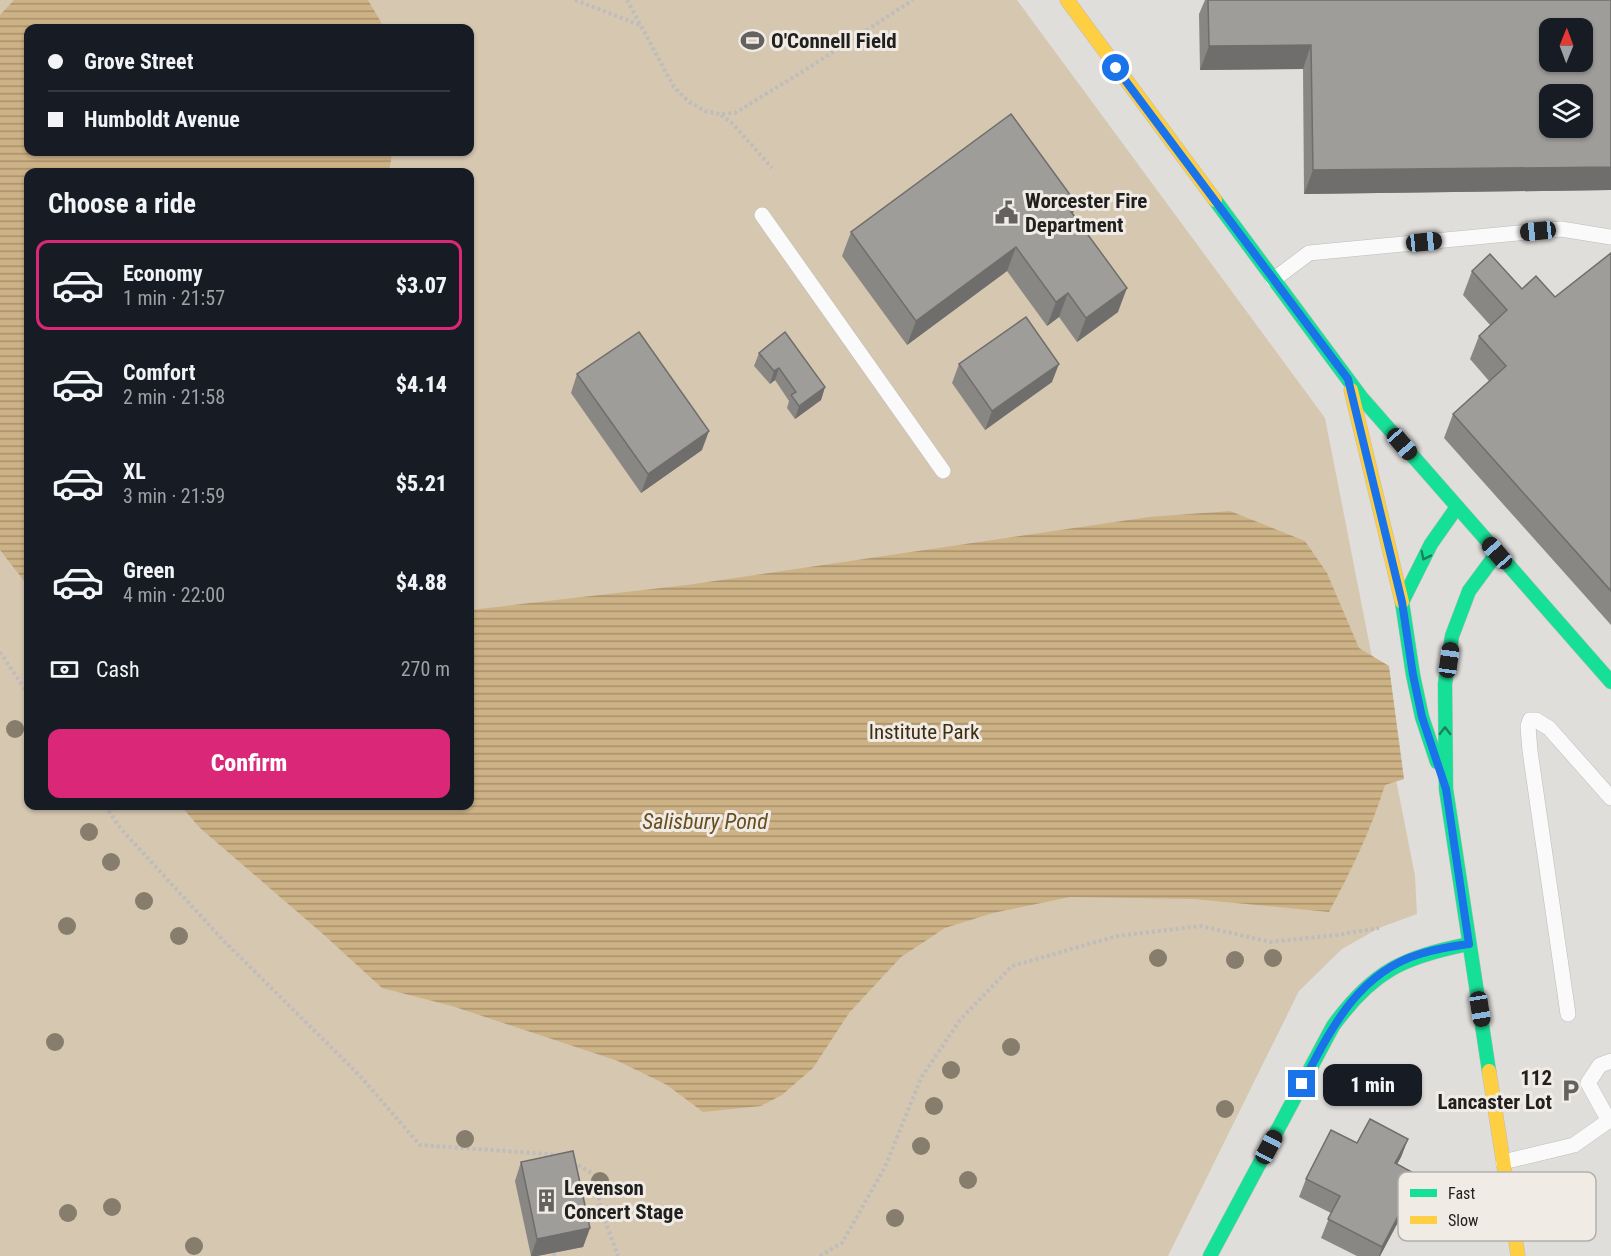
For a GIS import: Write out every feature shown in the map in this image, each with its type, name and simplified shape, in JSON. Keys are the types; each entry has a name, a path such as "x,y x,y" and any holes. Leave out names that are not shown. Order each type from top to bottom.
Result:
{"main road":[{"path":"1066,0 1348,379 1611,682"},
{"path":"1348,379 1402,602 1422,717 1446,789"},
{"path":"1402,602 1431,544 1457,507"},
{"path":"1497,553 1469,591 1452,636 1445,684 1446,789 1505,1172"},
{"path":"1210,1256 1344,1009 1366,985 1391,967 1418,955 1469,944"},
{"path":"1516,1241 1518,1256"}],"lane":[{"path":"762,215 943,471"},
{"path":"1273,280 1309,253 1561,229 1611,237"},
{"path":"1568,1014 1530,751 1528,726 1530,720 1536,720 1549,728 1611,798"},
{"path":"1503,1162 1574,1145 1610,1120 1588,1083 1600,1065 1611,1061"}],"path":[{"path":"575,0 641,26"},
{"path":"627,0 674,87 687,101 705,111 720,114 735,113 913,0"},
{"path":"720,114 733,124 772,168"},
{"path":"0,652 24,688"},
{"path":"108,810 121,829 214,930 360,1076 420,1145 561,1155 595,1175 601,1210 618,1256"},
{"path":"820,1256 842,1243 885,1167 921,1078 960,1020 1012,966 1117,936 1201,926 1270,942 1379,928"}],"green space":[{"name":"Institute Park","path":"0,0 1017,0 1325,418 1415,876 1417,914 1379,928 1342,949 1299,991 1168,1256 0,1256"}],"water":[{"path":"14,0 368,0 381,24 24,24 24,156 392,156 390,168 24,168 24,581 0,550 0,15"},
{"name":"Salisbury Pond","path":"1230,511 1305,541 1327,573 1359,648 1389,666 1404,779 1385,785 1360,850 1329,912 1194,899 1070,897 993,913 945,928 901,957 849,1013 813,1068 782,1095 761,1106 703,1112 667,1085 618,1061 452,1006 382,988 200,828 184,810 474,810 474,610 687,585 1149,517"}],"building":[{"path":"1208,0 1611,0 1611,167 1313,170 1311,45 1209,46"},
{"path":"1011,114 1076,203 1069,209 1127,288 1086,318 1068,293 1056,302 1016,247 916,321 851,232"},
{"path":"1611,253 1611,591 1453,414 1506,366 1479,336 1507,310 1472,271 1490,254 1522,289 1536,276 1555,297"},
{"path":"1026,317 1059,364 992,411 959,364"},
{"path":"639,332 709,431 648,474 577,374"},
{"path":"785,332 825,387 799,406 791,395 796,392 779,368 774,371 759,353"},
{"path":"1370,1119 1408,1139 1395,1163 1412,1172 1398,1172 1398,1216 1382,1247 1328,1219 1340,1196 1306,1179 1331,1130 1357,1143"},
{"name":"Levenson Concert Stage","path":"573,1151 590,1228 537,1239 521,1162"}],"traffic: fast":[{"path":"1215,200 1361,397 1611,682"},
{"path":"1437,762 1422,717 1402,602 1431,544 1457,507"},
{"path":"1489,1071 1446,789 1445,684 1452,636 1469,591 1497,553"},
{"path":"1210,1256 1333,1026 1348,1007 1376,979 1391,969 1426,955 1469,944"}],"traffic: slow":[{"path":"1067,0 1215,200"},
{"path":"1351,390 1402,602"},
{"path":"1489,1071 1505,1172"},
{"path":"1516,1241 1518,1256"}],"place":[{"name":"O'Connell Field","path":"753,41"},
{"name":"Worcester Fire Department","path":"1007,213"},
{"name":"112 Lancaster Lot","path":"1570,1090"},
{"name":"Levenson Concert Stage","path":"546,1200"}],"route":[{"path":"1116,68 1348,379 1402,602 1422,717 1446,789 1469,944 1418,955 1391,967 1366,985 1344,1009 1333,1026 1302,1084"}]}
